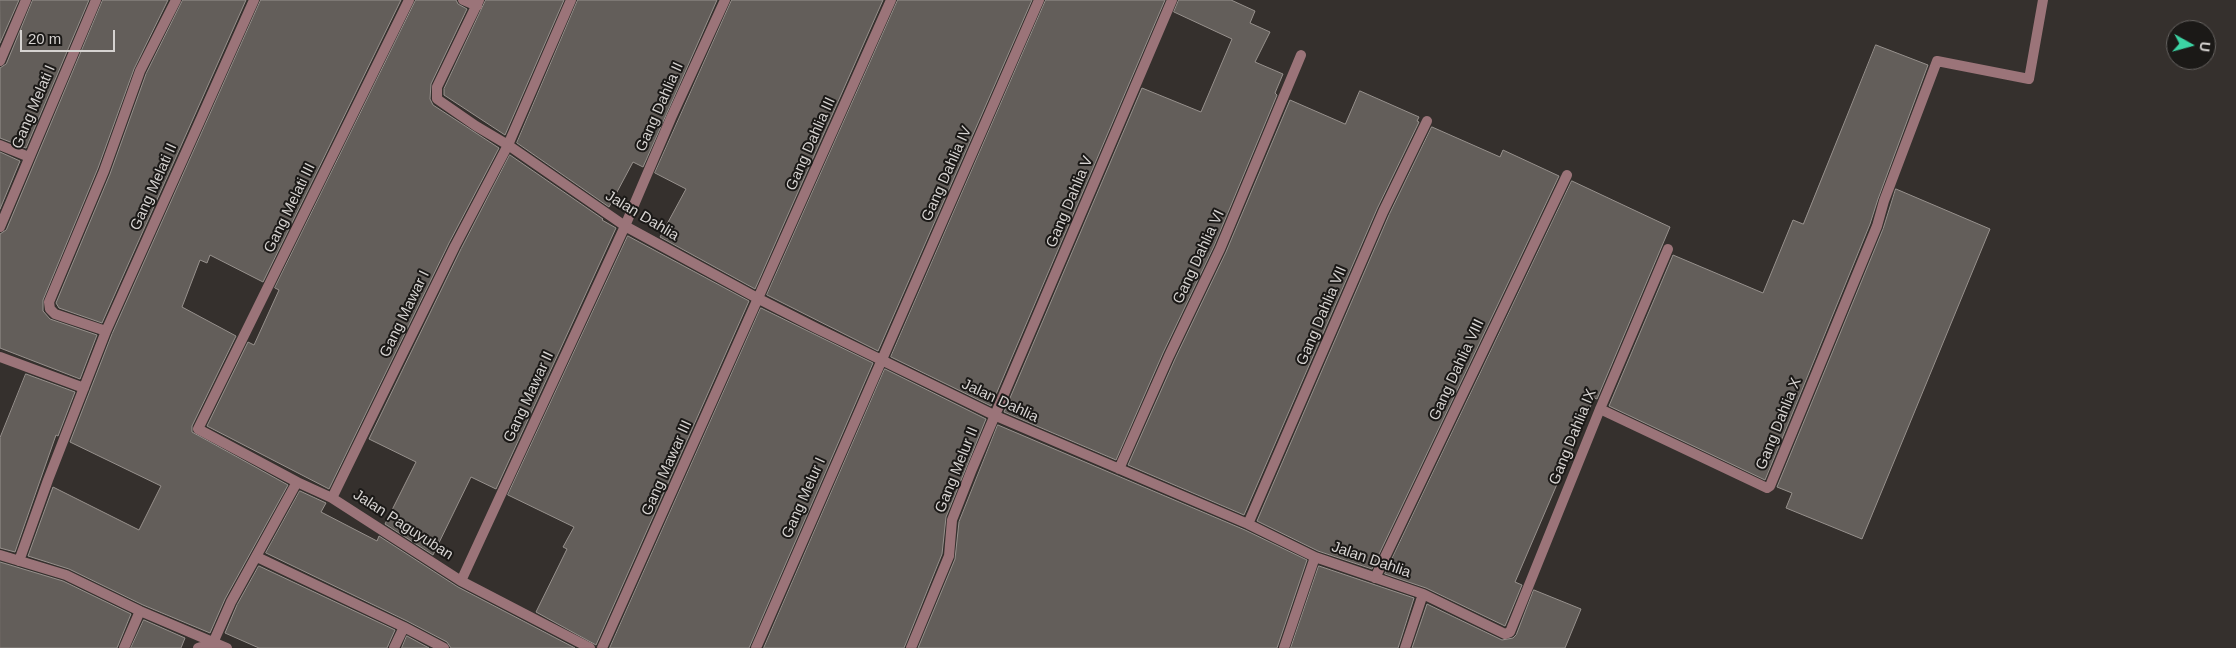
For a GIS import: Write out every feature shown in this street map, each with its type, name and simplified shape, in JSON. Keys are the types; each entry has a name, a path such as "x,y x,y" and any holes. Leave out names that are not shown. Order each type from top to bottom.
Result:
{"street":[{"path":"0,61 26,0"},
{"name":"Gang Melati I","path":"0,227 96,0"},
{"path":"106,331 55,314 50,309 49,302 104,171 140,72 176,0"},
{"name":"Gang Melati II","path":"19,561 48,480 106,331 254,0"},
{"name":"Gang Melati III","path":"198,429 409,0"},
{"path":"464,0 478,3"},
{"name":"Gang Mawar I","path":"332,498 455,246 508,145 551,41 571,0"},
{"name":"Gang Dahlia II","path":"625,226 671,118 725,0"},
{"name":"Gang Dahlia III","path":"759,300 891,0"},
{"name":"Gang Dahlia IV","path":"882,361 1040,0"},
{"name":"Gang Dahlia V","path":"996,416 1172,0"},
{"name":"Gang Dahlia X","path":"1600,409 1767,488 1770,486 1877,226 1884,201 1938,61 2030,79 2043,0"},
{"name":"Jalan Dahlia","path":"478,3 437,87 437,99 508,145 625,226 759,300 996,416 1248,524 1316,557 1423,594 1505,634"},
{"name":"Gang Dahlia VI","path":"1119,469 1169,356 1220,249 1301,55"},
{"name":"Gang Dahlia VII","path":"1248,524 1383,212 1427,121"},
{"path":"0,145 29,157"},
{"name":"Gang Dahlia VIII","path":"1375,578 1567,175"},
{"name":"Gang Mawar II","path":"461,581 625,226"},
{"name":"Gang Dahlia IX","path":"1505,634 1510,632 1600,409 1668,249"},
{"name":"Gang Mawar III","path":"602,648 759,300"},
{"path":"0,357 84,388"},
{"name":"Gang Melur I","path":"756,648 882,361"},
{"name":"Gang Melur II","path":"911,648 949,556 952,520 996,416"},
{"name":"Jalan Paguyuban","path":"198,429 297,482 332,498 461,581 590,648"},
{"path":"198,648 214,642 231,602 297,482"},
{"path":"0,555 66,575 140,611 227,648"},
{"path":"257,557 444,648"},
{"path":"1284,648 1316,557"},
{"path":"1405,648 1423,594"},
{"path":"124,648 140,611"},
{"path":"394,648 404,627"}],"building":[{"path":"0,0 19,0 0,43"},
{"path":"33,0 89,0 26,148 0,138 0,68 6,64"},
{"path":"103,0 168,0 134,69 98,168 43,300 43,311 50,319 97,335 80,379 0,348 0,234 6,230"},
{"path":"183,0 246,0 102,323 59,308 56,303 110,174 146,74"},
{"path":"261,0 401,0 263,282 210,255 207,263 200,260 182,307 236,336 192,426 192,432 288,485 225,599 210,633 143,605 69,569 28,556 53,487 139,530 161,486 70,442 112,334"},
{"path":"416,0 456,0 458,4 467,9 431,84 430,99 433,105 499,148 449,243 329,489 207,426 248,342 254,345 279,290 275,288"},
{"path":"486,0 564,0 505,135 444,95 444,89"},
{"path":"578,0 717,0 643,167 633,162 609,207 517,143"},
{"path":"732,0 883,0 755,289 660,237 686,189 655,173"},
{"path":"898,0 1032,0 878,351 767,295"},
{"path":"1046,0 1165,0 991,406 891,357"},
{"path":"1179,0 1231,0 1255,11 1250,23 1270,32 1255,62 1283,74 1275,93 1277,95 1214,246 1163,353 1116,460 1004,412 1142,88 1201,112 1232,39 1174,12"},
{"path":"1876,45 1928,65 1870,224 1765,480 1609,406 1673,255 1763,293 1793,220 1803,224"},
{"path":"1360,91 1419,117 1417,121 1419,122 1377,209 1244,515 1128,465 1175,359 1226,252 1290,100 1345,124"},
{"path":"1432,127 1500,157 1503,150 1559,176 1372,569 1318,551 1257,521 1389,215"},
{"path":"0,152 20,161 0,209"},
{"path":"510,155 616,228 496,489 471,477 433,555 385,524 416,462 369,439 461,249"},
{"path":"1572,181 1670,227 1597,399 1594,398 1515,582 1522,585 1505,626 1426,588 1385,574"},
{"path":"1896,189 1990,229 1862,539 1786,508 1792,493 1777,487 1883,229"},
{"path":"628,236 749,301 596,645 536,612 567,549 563,547 574,527 508,495"},
{"path":"761,308 873,363 749,648 610,648"},
{"path":"885,369 986,419 946,517 942,554 904,648 764,648"},
{"path":"26,374 75,392 58,436 56,435 15,552 0,548 0,438"},
{"path":"998,425 1245,530 1307,560 1277,648 918,648 955,559 959,522"},
{"path":"300,491 326,503 321,512 377,541 379,536 458,587 575,648 451,648 447,642 407,621 266,553"},
{"path":"0,562 63,581 131,614 117,648 0,648"},
{"path":"259,566 395,630 387,648 259,648 225,633 237,605"},
{"path":"1319,566 1414,598 1398,648 1291,648"},
{"path":"1534,590 1581,609 1565,648 1412,648 1427,604 1502,640 1513,638 1516,635"},
{"path":"144,620 185,638 181,648 131,648"},
{"path":"407,636 429,648 402,648"}]}
